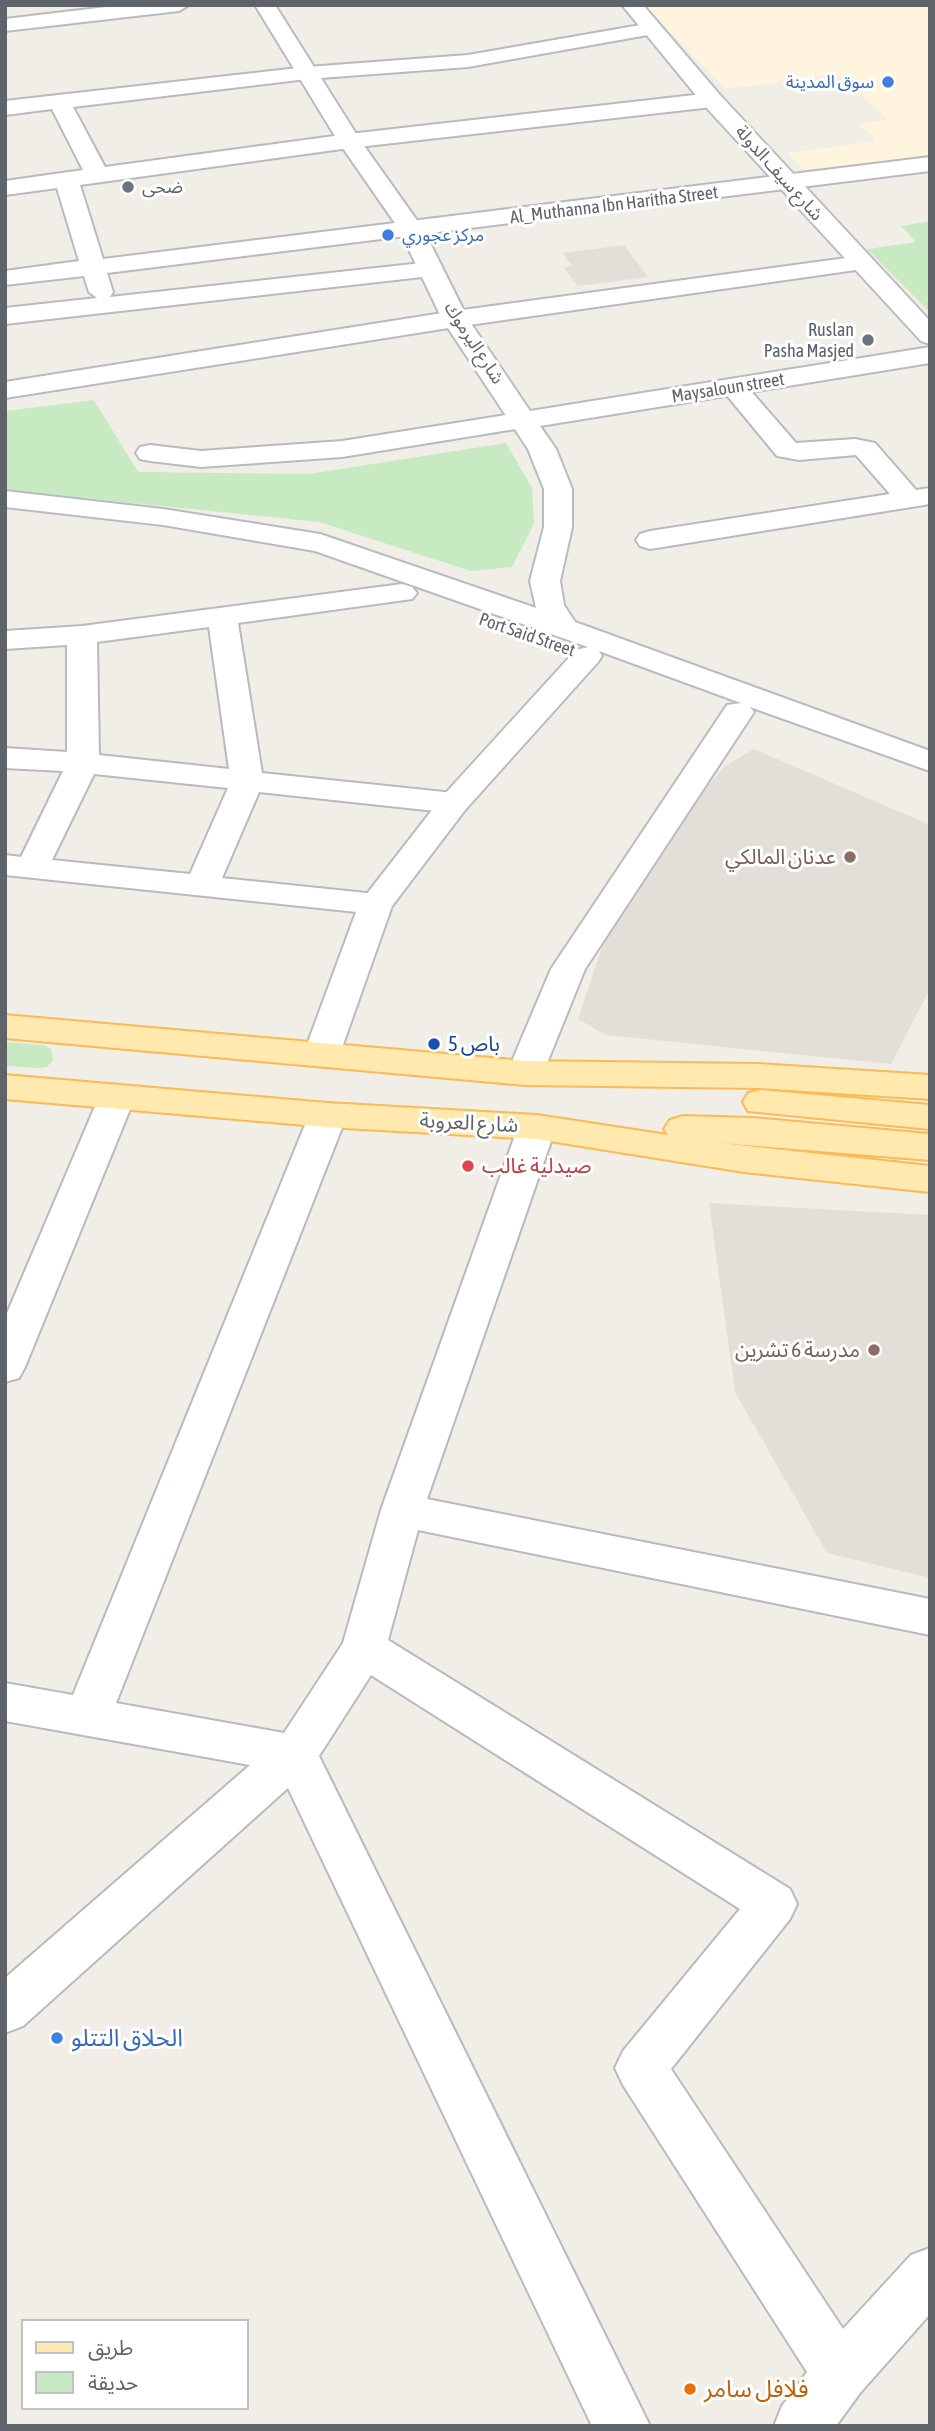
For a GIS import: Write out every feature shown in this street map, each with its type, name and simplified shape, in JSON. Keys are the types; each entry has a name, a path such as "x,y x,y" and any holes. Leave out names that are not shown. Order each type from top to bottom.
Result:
{"main road":[{"path":"5,1026 323,1053 525,1073 755,1102 930,1117"},
{"path":"525,1073 758,1076 930,1087"},
{"name":"شارع العروبة","path":"5,1087 328,1115 537,1127 744,1159 930,1179"},
{"path":"537,1127 753,1131 930,1147"}],"street":[{"path":"5,25 91,10 180,5"},
{"name":"شارع اليرموك","path":"265,5 349,141 411,229 455,318 542,449 558,489 558,527 545,581 550,605 564,628"},
{"name":"شارع سيف الدولة","path":"632,5 712,100 930,336"},
{"path":"5,108 307,73 468,61 652,29"},
{"path":"5,188 349,141 712,100"},
{"path":"59,102 98,177"},
{"name":"Al_Muthanna Ibn Haritha Street","path":"5,278 930,164"},
{"path":"67,181 105,304"},
{"path":"5,390 455,318 862,263"},
{"path":"5,316 431,269"},
{"name":"Maysaloun street","path":"150,453 201,459 342,449 930,355"},
{"path":"733,387 787,450 799,453 855,447 865,449 920,498"},
{"path":"650,540 920,498"},
{"path":"5,499 116,511 320,543 424,577 930,762"},
{"name":"Port Said Street","path":"116,511 233,544 322,562 402,593 587,656 930,784"},
{"path":"5,640 82,635 402,593"},
{"path":"202,885 247,781 222,616"},
{"path":"82,635 83,763 19,866 376,904"},
{"path":"323,1053 376,904 454,803 587,656"},
{"path":"525,1073 568,969 738,712"},
{"path":"5,758 83,763 454,803"},
{"path":"5,1367 117,1097"},
{"path":"88,1715 328,1115"},
{"path":"5,2010 295,1754 364,1648 402,1510 537,1127"},
{"path":"402,1510 930,1617"},
{"path":"364,1648 772,1904 641,2068 840,2372"},
{"path":"5,1702 295,1754"},
{"path":"295,1754 622,2426"},
{"path":"802,2426 840,2372 930,2274"}],"shaded area":[{"name":"سوق المدينة","path":"644,5 930,5 930,156 805,170 788,153 876,141 859,124 887,119 839,75 726,89"},
{"path":"624,245 648,277 578,286 564,268 572,266 562,253"},
{"path":"754,749 930,825 930,989 891,1064 606,1035 578,1019 625,879 725,766"},
{"path":"709,1203 930,1215 930,1578 827,1553 735,1392"}],"green space":[{"path":"930,221 930,312 867,249 916,242 901,226"},
{"path":"94,400 138,472 309,474 506,443 532,488 534,524 512,567 471,571 319,522 5,490 5,411"},
{"path":"5,1042 44,1045 51,1049 53,1060 47,1067 39,1068 5,1066"}],"place":[{"name":"سوق المدينة","path":"888,82"},
{"name":"ضحى","path":"128,187"},
{"name":"مركز عجوري","path":"388,235"},
{"name":"Ruslan Pasha Masjed","path":"868,340"},
{"name":"عدنان المالكي","path":"850,857"},
{"name":"باص 5","path":"434,1044"},
{"name":"صيدلية غالب","path":"468,1166"},
{"name":"مدرسة 6 تشرين","path":"874,1350"},
{"name":"الحلاق التتلو","path":"57,2038"},
{"name":"فلافل سامر","path":"690,2389"}]}
